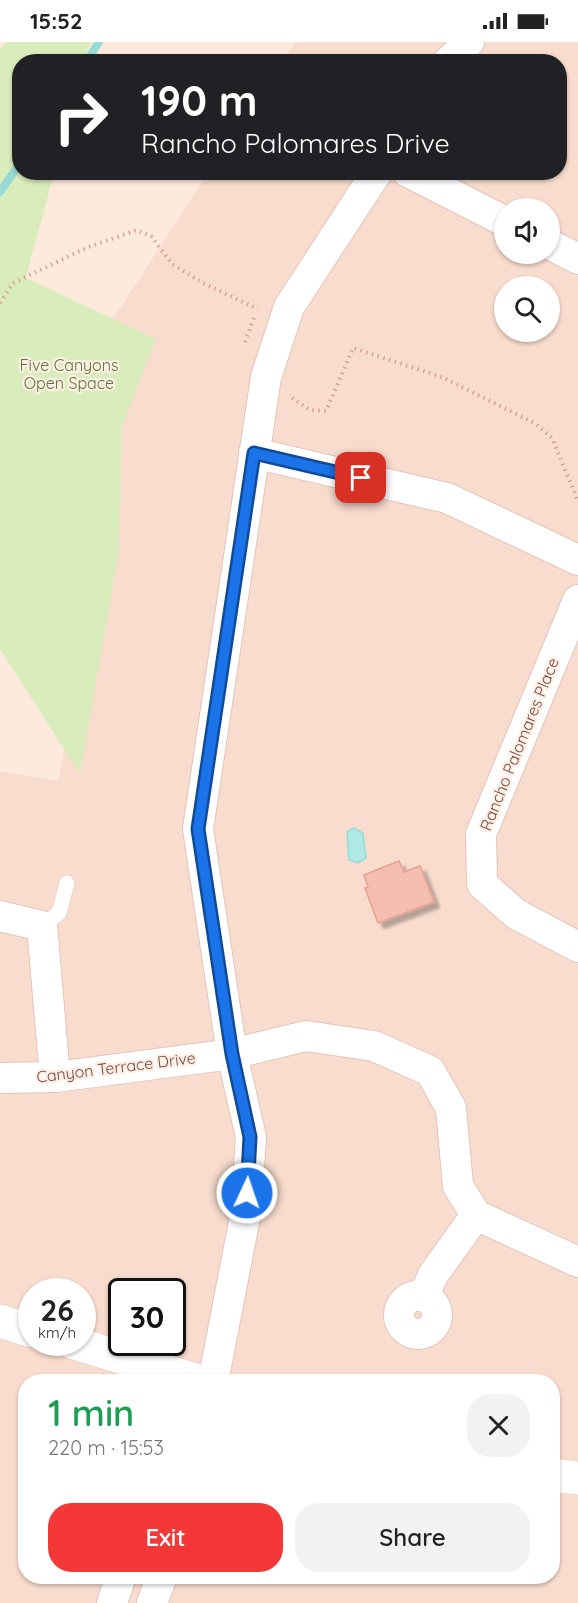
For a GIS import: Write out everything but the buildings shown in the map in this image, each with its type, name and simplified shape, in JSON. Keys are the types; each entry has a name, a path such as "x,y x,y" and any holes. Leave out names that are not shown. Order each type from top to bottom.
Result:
{"main road":[{"path":"0,1321 18,1327"},
{"path":"96,1350 176,1374"},
{"path":"560,1475 578,1478"}],"street":[{"path":"456,54 469,42"},
{"path":"215,1374 246,1212 250,1137 232,1054 198,829 266,377 289,307 372,180"},
{"path":"424,180 494,216"},
{"path":"560,250 578,259"},
{"path":"254,453 447,498 578,560"},
{"name":"Rancho Palomares Place","path":"578,600 481,834 482,884 516,914 578,946"},
{"path":"0,916 42,926 55,1077"},
{"name":"Canyon Terrace Drive","path":"0,1078 55,1077 232,1054 306,1036 374,1046 430,1071 451,1108 458,1185 476,1215"},
{"path":"424,1296 433,1275 476,1215 578,1262"},
{"path":"112,1603 118,1584"},
{"path":"152,1603 159,1584"}],"lane":[{"path":"42,926 59,913 67,882"}],"path":[{"path":"525,419 552,438 578,501"}],"shaded area":[{"path":"296,42 578,42 578,1603 0,1603 0,771 58,781 116,483 84,364 203,180 567,180 567,54 287,54"}],"green space":[{"name":"Five Canyons Open Space","path":"8,42 90,42 86,54 12,54 12,180 52,180 26,278 156,339 122,426 119,550 80,774 0,649 0,48"}],"water":[{"path":"354,828 363,833 366,858 358,863 349,860 347,832"}],"waterway":[{"path":"91,54 99,42"},
{"path":"0,192 12,175"}],"route":[{"path":"247,1193 250,1137 232,1054 198,829 254,453 361,478"}]}
